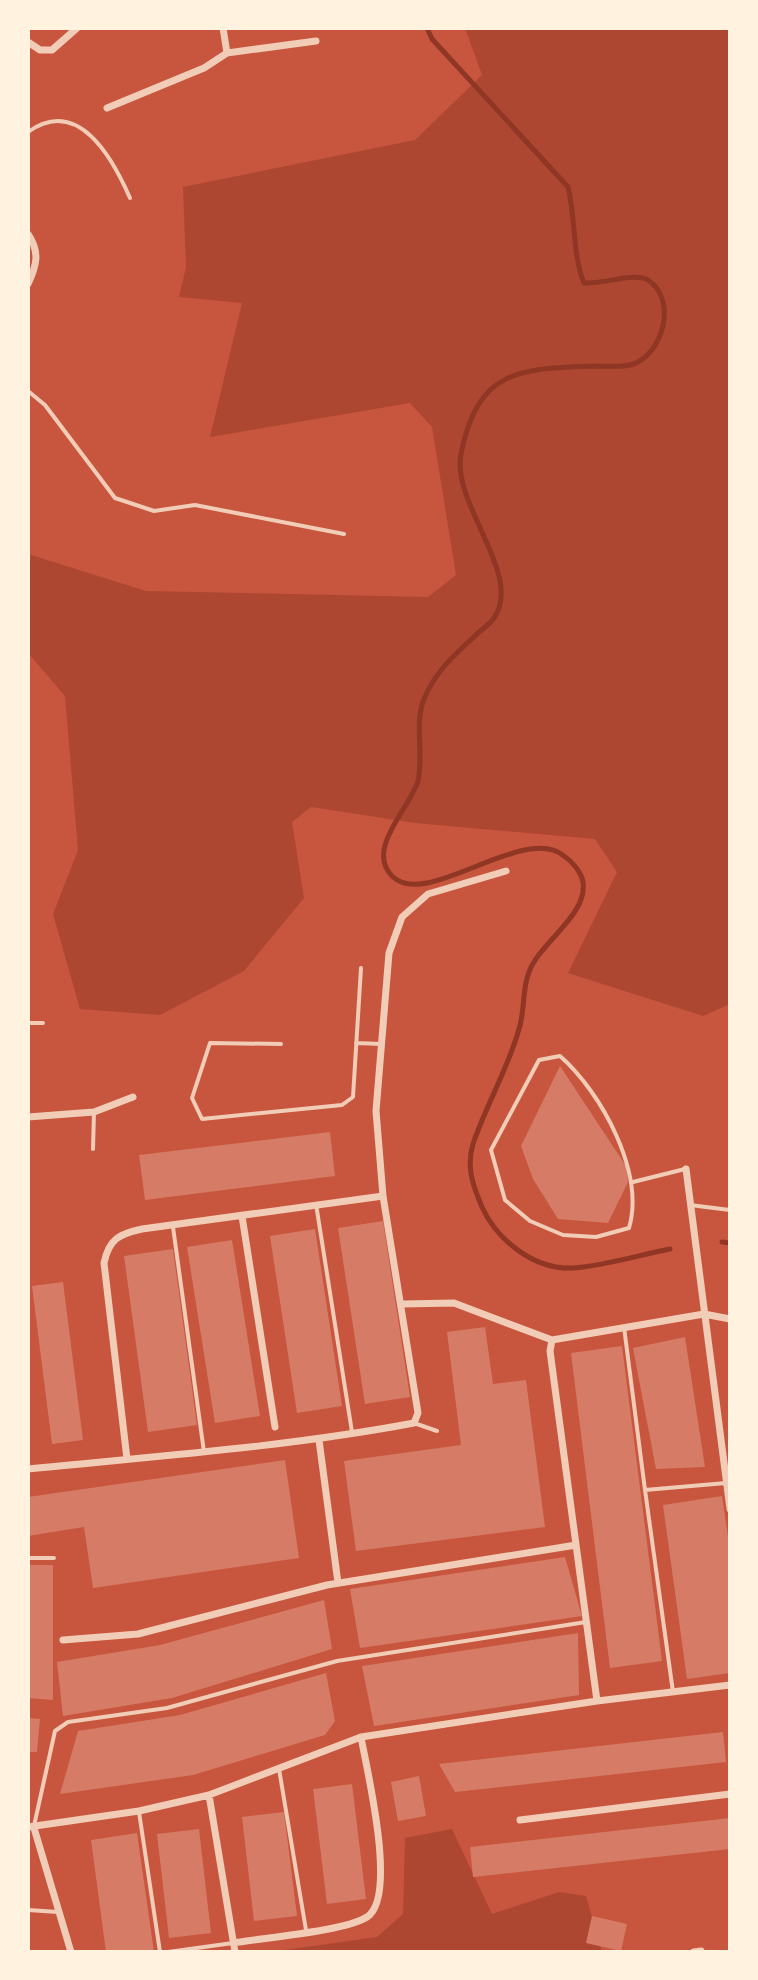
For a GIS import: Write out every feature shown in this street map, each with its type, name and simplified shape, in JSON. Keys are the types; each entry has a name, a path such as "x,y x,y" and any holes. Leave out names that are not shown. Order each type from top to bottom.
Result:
{"street":[{"path":"28,42 40,50 52,50 77,28"},
{"path":"223,28 227,53"},
{"path":"107,108 204,68 227,53 316,41"},
{"path":"28,234 36,246 37,258 28,284"},
{"path":"28,1469 204,1454 319,1440 414,1423 418,1413 403,1304 383,1196 376,1111 389,953 402,917 428,894 506,871"},
{"path":"28,1117 94,1112 133,1097"},
{"path":"686,1169 730,1509"},
{"path":"127,1459 104,1263 110,1243 118,1235 172,1225 383,1196"},
{"path":"242,1216 275,1427"},
{"path":"403,1304 454,1303 552,1340 704,1314 730,1319"},
{"path":"552,1340 550,1351 597,1701"},
{"path":"319,1440 338,1583"},
{"path":"63,1640 138,1634 338,1583 576,1545"},
{"path":"71,1952 31,1827 139,1811 209,1795 361,1737 597,1701 730,1685"},
{"path":"233,1943 366,1918 375,1908 383,1878 361,1737"},
{"path":"520,1820 730,1794"},
{"path":"209,1795 235,1952"}],"lane":[{"path":"28,132 38,125 60,119 86,128 130,198"},
{"path":"28,391 45,405 115,498 154,511 195,505 344,534"},
{"path":"281,1044 210,1043 192,1098 202,1119 342,1105 353,1097 361,968"},
{"path":"28,1023 43,1023"},
{"path":"355,1043 382,1044"},
{"path":"560,1056 577,1071 612,1129 633,1182 635,1208 629,1228 596,1237 563,1235 530,1221 505,1200 491,1150 539,1060 560,1056"},
{"path":"93,1149 94,1112"},
{"path":"633,1182 686,1169"},
{"path":"316,1204 352,1435"},
{"path":"690,1205 730,1210"},
{"path":"172,1225 204,1454"},
{"path":"624,1327 673,1692"},
{"path":"414,1423 437,1431"},
{"path":"645,1490 728,1483"},
{"path":"28,1558 54,1558"},
{"path":"31,1827 55,1731 68,1722 167,1708 337,1661 586,1622"},
{"path":"279,1767 306,1930"},
{"path":"139,1811 160,1952"},
{"path":"28,1910 58,1912"},
{"path":"168,1952 233,1943"}],"shaded area":[{"path":"465,28 730,28 730,1004 703,1016 568,973 617,872 595,839 415,823 311,807 292,822 304,898 244,971 160,1015 80,1009 53,914 78,850 65,696 28,653 28,554 146,591 428,597 456,575 432,427 410,403 210,437 242,303 179,297 186,267 183,187 415,140 482,75"},
{"path":"452,1829 492,1914 559,1892 586,1896 602,1952 270,1952 377,1937 403,1914 405,1838"}],"building":[{"path":"560,1066 626,1166 628,1182 608,1223 558,1219 533,1179 521,1146"},
{"path":"330,1132 335,1176 145,1200 139,1155"},
{"path":"383,1221 410,1397 365,1404 338,1228"},
{"path":"315,1229 342,1406 297,1413 270,1236"},
{"path":"232,1240 260,1416 215,1423 187,1247"},
{"path":"173,1249 197,1425 148,1432 124,1256"},
{"path":"63,1282 83,1440 52,1444 32,1286"},
{"path":"485,1327 493,1384 526,1380 545,1527 356,1551 344,1461 461,1445 447,1332"},
{"path":"685,1337 705,1467 656,1469 633,1348"},
{"path":"622,1346 662,1661 610,1668 571,1353"},
{"path":"285,1460 299,1558 93,1588 84,1527 28,1536 28,1497"},
{"path":"722,1496 730,1550 730,1673 687,1679 663,1505"},
{"path":"565,1557 582,1616 360,1648 350,1589"},
{"path":"28,1565 53,1565 53,1700 28,1698"},
{"path":"324,1600 332,1649 172,1698 63,1716 57,1662 160,1645"},
{"path":"578,1633 579,1695 374,1726 362,1666"},
{"path":"326,1673 335,1721 325,1735 193,1775 60,1794 78,1731 180,1715"},
{"path":"28,1718 40,1719 37,1752 28,1752"},
{"path":"723,1732 726,1762 455,1792 439,1764"},
{"path":"419,1776 426,1816 398,1821 391,1782"},
{"path":"352,1784 366,1899 327,1904 313,1789"},
{"path":"284,1812 297,1916 254,1921 242,1817"},
{"path":"730,1818 730,1849 473,1877 470,1847"},
{"path":"199,1829 211,1933 169,1938 157,1834"},
{"path":"137,1833 154,1952 106,1952 91,1840"},
{"path":"592,1916 627,1924 621,1951 586,1943"}],"waterway":[{"path":"427,28 432,39 568,187 584,283 643,278 657,288 664,311 660,336 654,347 636,363 525,372 507,378 479,404 461,454 461,474 466,495 494,560 501,601 494,618 446,664 424,699 420,718 418,781 386,842 385,866 393,877 409,884 429,883 525,850 547,849 564,856 576,868 583,882 583,894 571,917 529,972 514,1044 473,1144 470,1161 473,1184 482,1207 497,1231 518,1251 544,1264 585,1267 670,1249"},
{"path":"722,1242 730,1243"}]}
